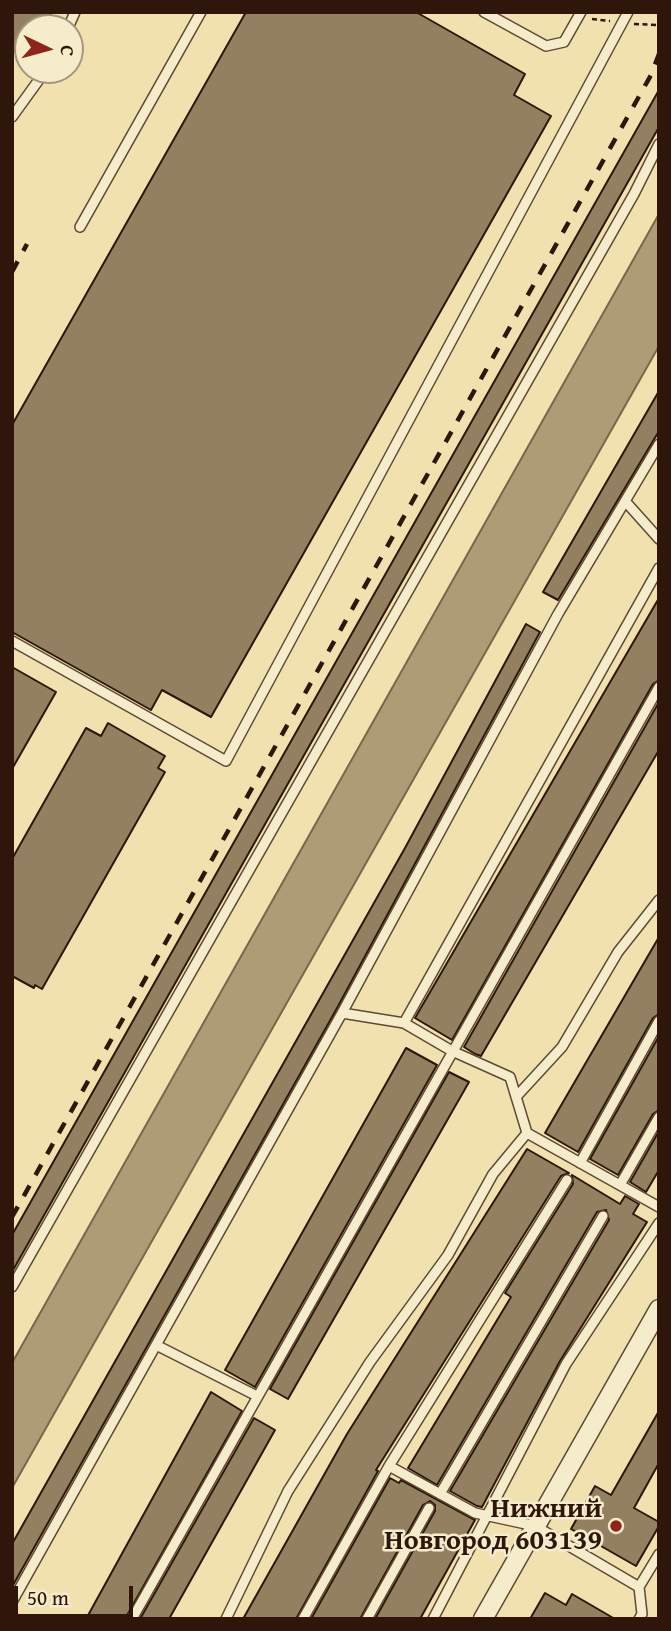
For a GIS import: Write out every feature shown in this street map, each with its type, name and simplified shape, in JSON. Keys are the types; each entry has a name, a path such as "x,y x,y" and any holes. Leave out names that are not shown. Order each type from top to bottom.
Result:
{"street":[{"path":"483,1619 659,1309"}],"lane":[{"path":"80,227 201,12"},
{"path":"484,12 546,46 564,43 581,12"},
{"path":"12,641 226,761 628,12"},
{"path":"12,117 36,84"},
{"path":"12,1287 634,194 659,144"},
{"path":"12,1602 342,1013 558,614 659,444"},
{"path":"625,501 659,539"},
{"path":"404,1023 659,568"},
{"path":"132,1619 659,687"},
{"path":"516,1097 562,1047 618,952 659,900"},
{"path":"342,1013 404,1023 452,1051 510,1077 527,1133 659,1207"},
{"path":"580,1163 659,1021"},
{"path":"620,1185 659,1117"},
{"path":"226,1619 288,1491 370,1362 448,1255 493,1174 527,1133"},
{"path":"303,1619 389,1466 567,1180"},
{"path":"440,1494 603,1216"},
{"path":"433,1619 490,1515 566,1364 659,1223"},
{"path":"156,1345 257,1396"},
{"path":"389,1466 475,1513 535,1526 639,1587"},
{"path":"367,1619 429,1508"},
{"path":"639,1619 642,1614 639,1587 659,1554"}],"shaded area":[{"path":"659,214 659,346 12,1488 12,1363"}],"building":[{"path":"12,12 52,12 14,14 14,51"},
{"path":"246,12 416,12 525,74 514,95 551,116 211,717 162,690 151,710 12,632 12,425"},
{"path":"659,90 659,127 12,1272 12,1235"},
{"path":"659,391 659,431 558,600 543,592"},
{"path":"659,598 659,680 653,684 452,1040 415,1018"},
{"path":"526,624 540,632 336,1010 12,1587 12,1544 405,848"},
{"path":"12,667 56,692 12,769"},
{"path":"659,702 659,750 481,1056 475,1054 464,1047"},
{"path":"108,723 165,756 158,768 165,772 42,989 35,985 34,988 12,976 12,859 86,728 101,736"},
{"path":"659,937 659,1014 653,1018 578,1152 545,1133"},
{"path":"659,1036 659,1110 653,1114 618,1175 590,1159"},
{"path":"406,1048 437,1065 255,1387 225,1370"},
{"path":"449,1072 469,1082 288,1399 270,1389"},
{"path":"659,1131 659,1170 646,1192 630,1182"},
{"path":"527,1149 569,1173 561,1176 376,1470 378,1471 296,1619 243,1619 347,1434"},
{"path":"572,1175 620,1204 625,1196 639,1204 633,1214 647,1222 560,1361 482,1507 477,1506 450,1491 609,1220 606,1210 597,1212 437,1485 408,1468 511,1297 505,1293 573,1184"},
{"path":"211,1392 242,1411 125,1619 86,1619"},
{"path":"659,1411 659,1463 634,1508 659,1522 659,1526 636,1566 571,1529 595,1486 611,1495"},
{"path":"254,1418 275,1430 169,1619 140,1619"},
{"path":"390,1478 399,1483 401,1480 475,1520 420,1619 375,1619 435,1511 435,1505 430,1501 423,1505 360,1619 311,1619"},
{"path":"545,1593 566,1605 572,1594 615,1619 530,1619"}],"railway":[{"path":"12,1217 651,75 659,54"},
{"path":"12,272 27,244"}],"place":[{"name":"Нижний Новгород 603139","path":"616,1526"}]}
